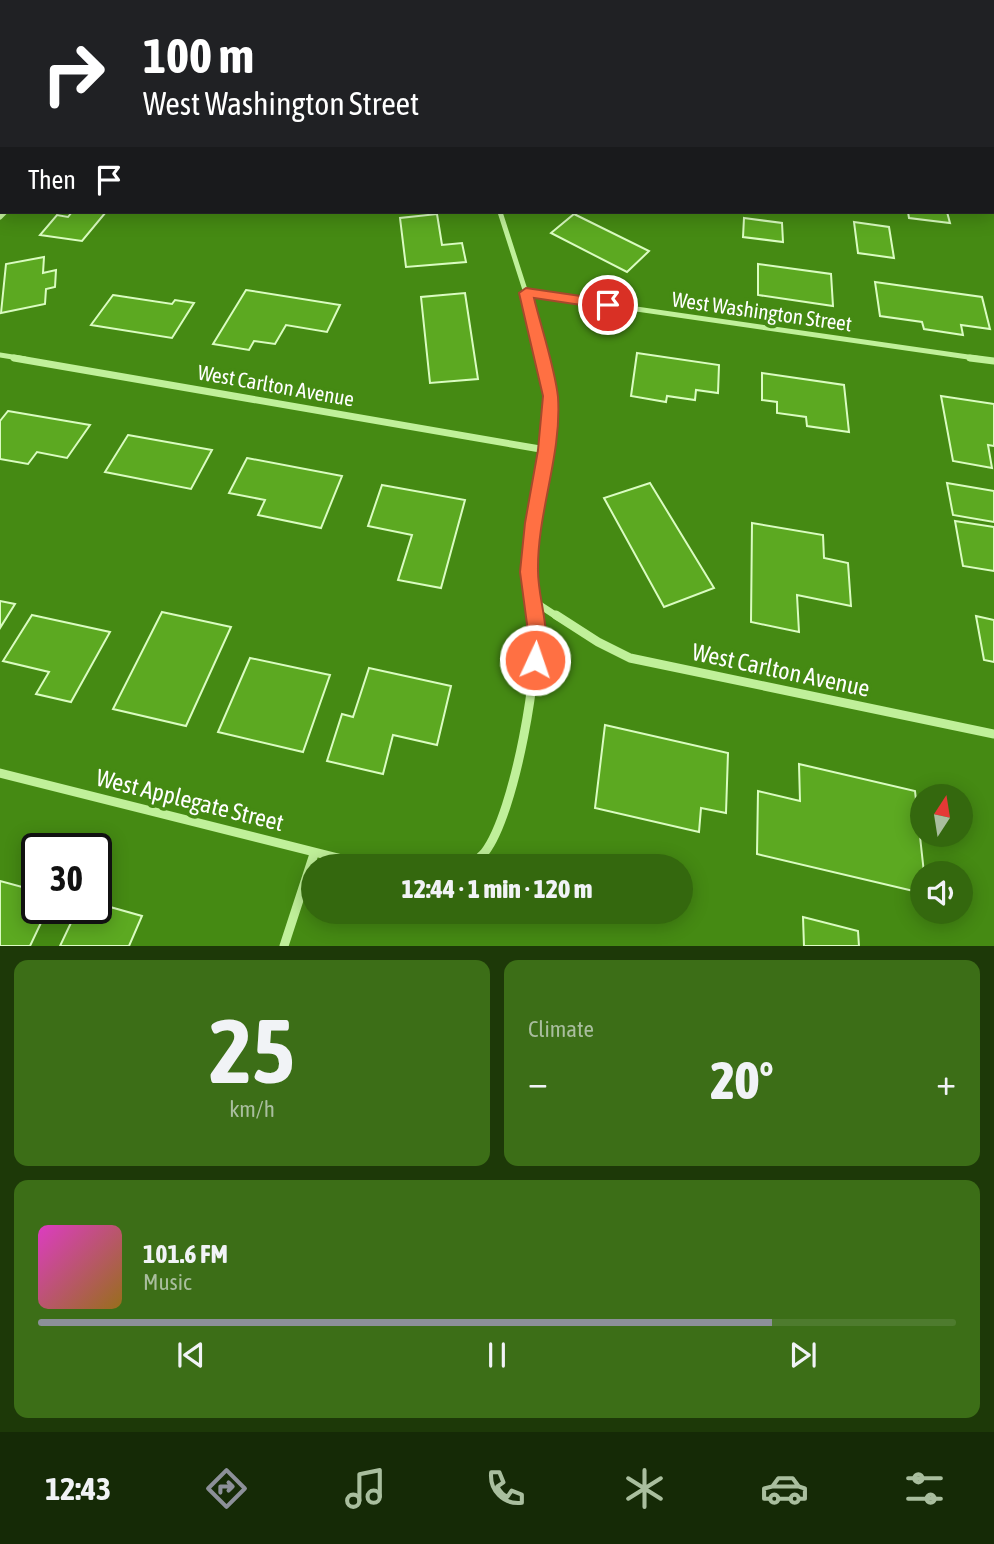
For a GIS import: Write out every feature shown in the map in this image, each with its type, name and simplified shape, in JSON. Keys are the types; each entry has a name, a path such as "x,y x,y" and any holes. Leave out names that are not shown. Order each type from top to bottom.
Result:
{"street":[{"path":"482,854 495,837 507,810 536,649 537,624 529,572 533,523 546,450 550,396 526,293 501,214"},
{"name":"West Washington Street","path":"526,293 994,361"},
{"name":"West Carlton Avenue","path":"0,355 546,450"},
{"name":"West Carlton Avenue","path":"532,600 597,642 630,658 994,734"},
{"name":"West Applegate Street","path":"0,773 318,854"},
{"path":"284,946 314,853"}],"building":[{"path":"70,214 104,214 82,241 40,235 57,215 68,217"},
{"path":"437,214 442,245 462,243 466,262 406,267 400,218"},
{"path":"574,214 649,251 627,272 551,233"},
{"path":"908,214 948,214 950,223 909,218"},
{"path":"744,218 782,223 783,242 743,237"},
{"path":"854,222 889,227 894,258 858,253"},
{"path":"44,257 43,273 56,270 55,287 46,289 45,304 1,313 6,264"},
{"path":"758,264 831,274 833,306 758,295"},
{"path":"875,282 982,297 990,329 961,325 963,335 924,329 922,322 880,316"},
{"path":"246,290 340,305 327,332 286,325 275,344 254,341 249,350 213,344"},
{"path":"465,293 478,379 430,383 421,297"},
{"path":"113,295 172,304 175,300 194,303 172,338 91,325"},
{"path":"637,353 719,365 718,393 696,390 695,400 667,396 666,402 631,396"},
{"path":"762,373 844,385 849,432 807,426 806,417 777,413 777,402 762,400"},
{"path":"941,396 994,404 994,446 988,445 992,468 953,461"},
{"path":"8,411 90,425 67,458 37,452 28,464 0,459 0,421"},
{"path":"128,435 212,450 191,489 105,472"},
{"path":"247,458 342,476 321,528 258,515 265,500 229,493"},
{"path":"650,483 714,588 664,607 604,498"},
{"path":"947,483 994,491 994,522 953,515"},
{"path":"382,485 465,500 441,588 398,580 412,535 368,526"},
{"path":"955,521 994,527 994,571 963,566"},
{"path":"752,523 823,535 824,558 848,563 851,606 797,595 799,632 751,622"},
{"path":"0,601 15,604 0,628"},
{"path":"162,612 231,627 186,726 113,709"},
{"path":"32,615 110,632 71,702 36,694 49,672 3,661"},
{"path":"976,616 994,620 994,662 984,660"},
{"path":"250,658 330,675 303,752 218,732"},
{"path":"369,668 451,686 437,745 393,735 383,774 327,761 342,714 353,717"},
{"path":"605,725 728,753 726,813 701,808 699,832 595,808"},
{"path":"799,764 910,790 910,847 921,847 923,861 910,861 910,890 757,854 758,791 800,801"},
{"path":"0,881 21,887 21,924 40,924 30,946 0,946"},
{"path":"112,908 142,916 129,946 60,946 70,924 112,924"},
{"path":"803,917 858,931 859,946 804,946"}],"route":[{"path":"535,660 537,624 529,572 533,523 546,450 550,396 526,293 608,305"}]}
